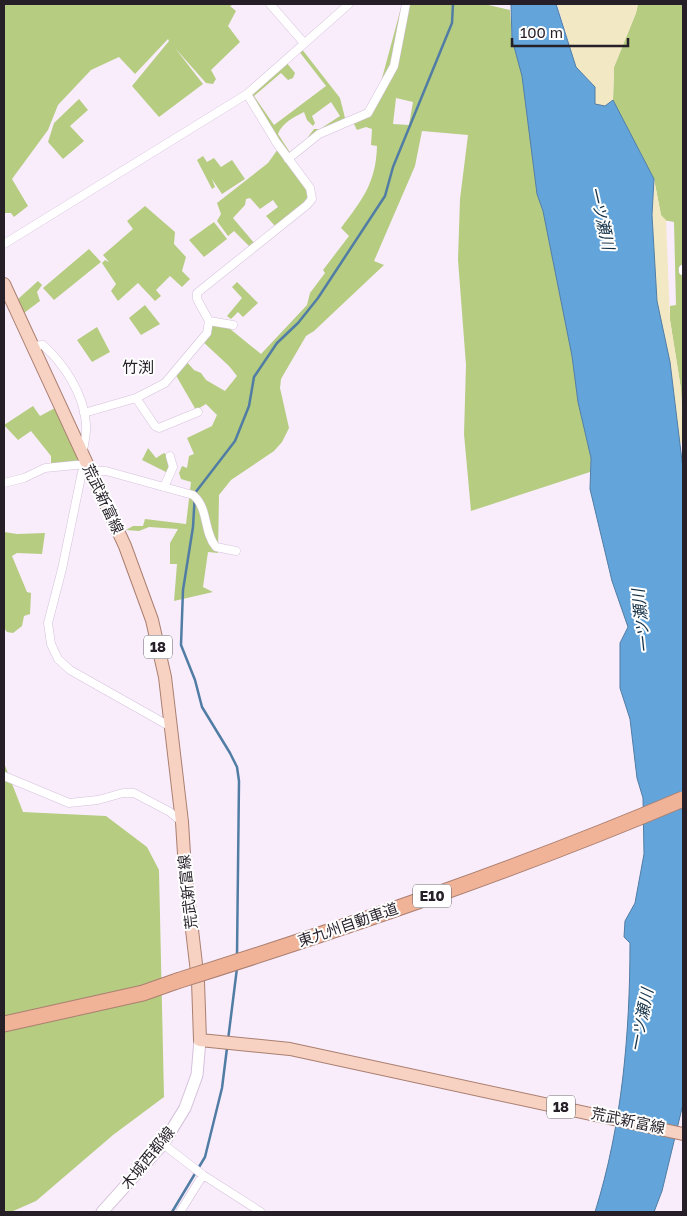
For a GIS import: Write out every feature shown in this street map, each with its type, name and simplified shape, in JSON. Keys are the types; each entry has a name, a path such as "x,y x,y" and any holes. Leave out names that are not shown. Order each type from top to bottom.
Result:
{"highway":[{"name":"東九州自動車道","path":"4,1024 143,993 336,931 531,860 683,799"}],"main road":[{"name":"荒武新富線","path":"4,284 125,546 152,620 165,677 182,822 185,870 198,980 200,1040 290,1049 683,1134"},
{"name":"木城西都線","path":"102,1212 163,1144 185,1108 197,1075 200,1040"}],"street":[{"path":"270,4 304,43"},
{"path":"4,244 247,94 349,4"},
{"path":"288,159 319,134 368,113 394,66 406,4"},
{"path":"84,413 136,398 165,383 207,333 209,321 197,299 197,293 308,205 312,198 310,188 288,159 247,94"},
{"path":"209,321 233,325"},
{"path":"31,346 43,345 65,369 84,413 86,425 86,463 82,472 62,569 48,623 52,644 58,659 70,670 170,727"},
{"path":"136,398 155,426 159,428 198,412"},
{"path":"164,487 173,467 170,456"},
{"path":"4,483 24,478 45,468 86,463 106,472 193,495 200,501 210,541 216,547 236,551"},
{"path":"4,776 69,803 98,800 122,793 134,793 170,812 182,822"},
{"path":"163,1144 204,1175 260,1212"},
{"path":"180,1212 204,1175"}],"green space":[{"path":"4,4 235,4 230,6 236,11 228,26 240,42 211,70 216,79 213,84 206,83 175,48 203,84 159,117 132,86 169,41 168,39 135,74 119,57 91,70 58,105 48,130 12,179 28,206 14,217 11,213 4,213"},
{"path":"402,4 484,4 510,10 512,39 522,76 537,194 543,211 572,356 578,402 591,458 590,472 471,511 464,434 466,365 458,260 460,199 468,135 422,131 415,166 374,261 384,265 314,331 306,336 281,379 280,388 289,428 282,442 274,451 231,480 219,495 218,553 208,552 203,587 213,592 174,601 177,564 170,564 170,543 178,529 149,527 139,531 126,530 133,526 143,526 145,519 186,524 191,482 181,479 179,473 182,466 187,468 189,456 194,454 187,438 212,426 217,415 206,404 196,410 174,372 185,360 194,370 201,373 206,380 225,391 237,376 201,340 209,321 224,324 261,354 307,305 310,293 325,273 323,270 349,236 341,228 361,200 371,181 377,146 371,145 372,129 366,127 357,130 352,120 368,113 381,82","holes":["396,98 413,102 409,125 393,124"]},
{"path":"638,4 683,4 683,429 681,389 670,320 670,306 676,305 674,222 663,220 654,179 613,100 614,67"},
{"path":"301,48 340,98 346,122 309,140 308,137 314,129 320,129 340,116 331,102 312,116 315,123 313,126 307,120 304,112 296,116 285,124 278,134 291,154 286,156 249,94 286,62 295,73 293,78 288,80 281,73 254,96 274,125 326,86 298,50"},
{"path":"79,99 88,110 70,126 84,141 63,159 48,142 54,123"},
{"path":"278,149 308,190 308,196 297,211 275,226 266,216 278,207 273,200 260,209 250,198 246,199 245,205 233,218 255,244 250,247 234,231 228,236 217,221 221,214 217,203 268,163"},
{"path":"203,156 207,162 214,158 221,167 232,160 245,179 222,194 212,179 215,187 212,189 197,160"},
{"path":"145,206 175,232 174,244 186,257 182,271 190,279 182,287 170,276 156,290 161,296 155,301 138,283 118,301 111,291 116,284 102,263 105,260 109,262 103,255 133,229 127,221"},
{"path":"214,222 227,239 204,257 189,240"},
{"path":"89,249 101,262 54,300 43,288"},
{"path":"38,281 42,285 37,292 40,301 24,313 18,299"},
{"path":"237,282 258,303 243,317 238,312 231,319 227,316 242,298 232,287"},
{"path":"145,305 160,324 141,335 129,318"},
{"path":"97,327 110,352 92,362 77,340"},
{"path":"33,406 40,416 55,408 81,464 51,467 51,456 31,431 18,440 4,425"},
{"path":"148,448 156,458 164,453 173,459 170,474 142,460"},
{"path":"4,532 17,534 45,533 42,554 17,553 12,556 27,592 31,593 30,614 24,616 22,626 13,633 7,632 4,628"},
{"path":"4,763 23,812 106,816 147,847 159,870 164,1097 113,1135 36,1201 11,1212 4,1212"}],"sand":[{"path":"557,4 638,4 614,67 613,100 605,106 595,104 595,87 576,67"},
{"path":"654,179 661,215 666,220 670,320 681,389 683,442 680,443 670,362 657,301 652,215"}],"water":[{"name":"一ツ瀬川","path":"511,4 556,4 576,67 595,87 595,104 605,106 613,100 654,179 652,215 657,301 670,362 683,469 683,1104 662,1191 654,1212 595,1212 612,1146 623,1079 630,977 630,943 624,937 625,921 635,903 644,854 643,798 637,778 630,719 620,688 620,643 628,627 612,581 590,489 591,458 578,402 572,356 543,211 537,194 522,76 512,39"}],"waterway":[{"path":"237,955 239,781 237,767 202,707 195,680 181,645 183,590 193,527 195,493 235,441 249,406 254,377 277,343 298,323 318,298 385,196 393,167 452,23 453,4"},
{"path":"228,1040 237,968"},
{"path":"172,1212 205,1157 222,1088 227,1048"}],"district":[{"name":"竹渕","path":"138,367"}]}
